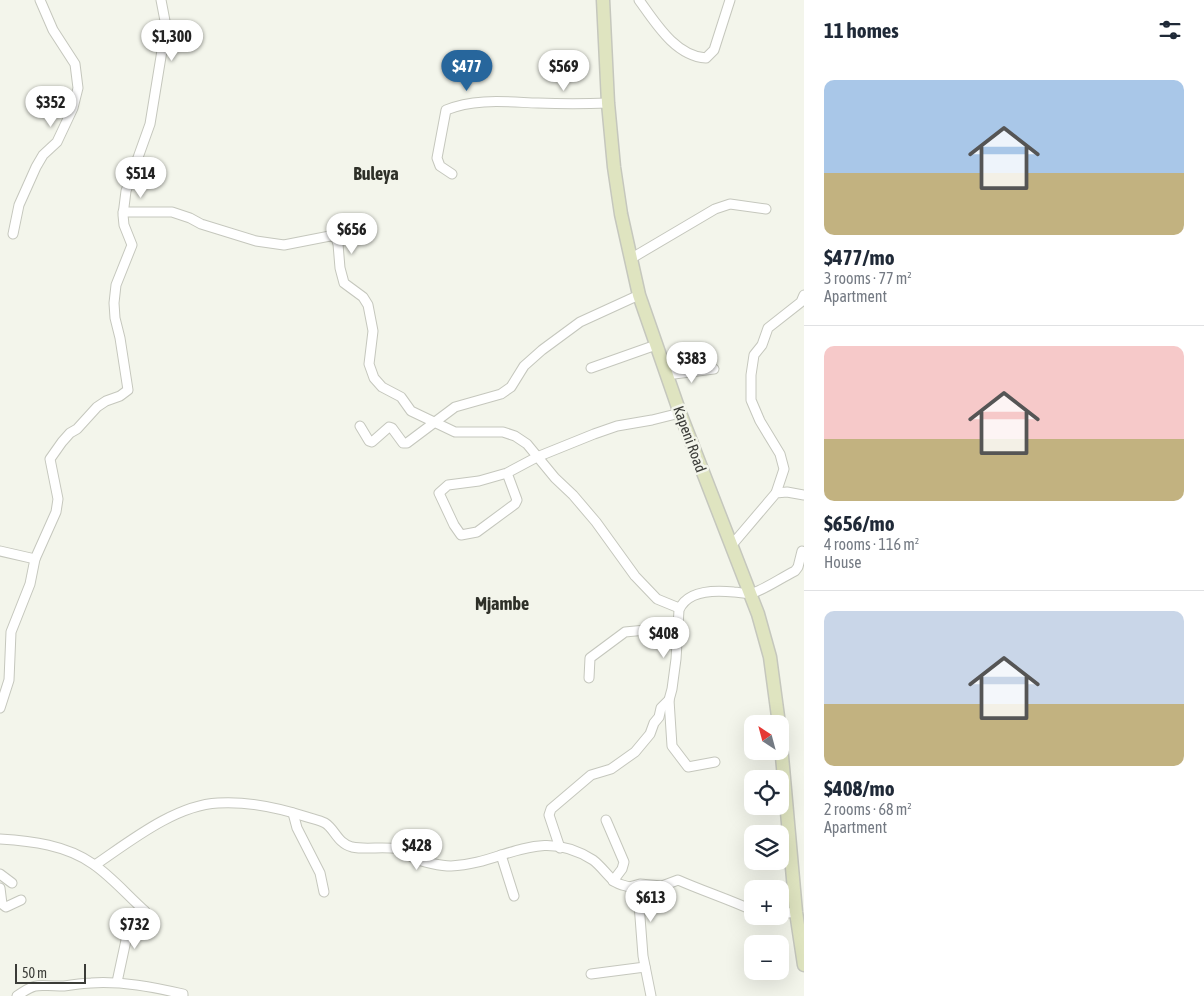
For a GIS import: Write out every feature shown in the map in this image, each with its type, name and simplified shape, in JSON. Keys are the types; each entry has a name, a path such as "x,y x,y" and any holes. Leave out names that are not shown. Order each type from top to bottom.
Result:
{"main road":[{"name":"Kapeni Road","path":"603,0 608,103 621,214 639,294 680,413 751,594 766,638 778,715"},
{"path":"782,760 796,912 804,965"}],"street":[{"path":"13,234 19,205 25,190 43,155 58,142 73,108 78,88 75,64 53,30 40,0"},
{"path":"0,708 10,680 11,632 30,584 35,559 56,512 58,500 50,459 66,438 77,429 96,407 120,396 128,390 114,303 116,285 132,245 122,220 126,191 150,124 166,26 161,0"},
{"path":"639,0 665,35 687,53 699,58 706,58 714,50 730,0"},
{"path":"452,174 440,166 437,158 446,110 463,104 495,101 566,104 608,103"},
{"path":"632,258 715,209 730,204 766,208"},
{"path":"123,212 172,212 201,224 256,241 284,245 335,235 344,283 362,297 368,305 373,331 369,364 374,378 382,387 401,397 411,411 458,432 508,433 527,444 554,478 573,495 596,522 635,576 657,599 679,608"},
{"path":"360,426 369,441 372,442 389,427 392,428 403,443 407,443 456,407 501,394 511,388 524,366 580,322 639,294"},
{"path":"731,546 776,493 784,469 780,454 760,421 752,400 751,375 754,355 762,345 768,328 801,302 804,295"},
{"path":"591,368 656,345"},
{"path":"666,375 714,369"},
{"path":"507,473 517,500 515,504 477,532 461,535 454,525 440,493 448,485 479,482 507,473 537,457 617,426 680,413"},
{"path":"776,493 787,492 804,495"},
{"path":"715,762 688,767 672,746 669,700 675,675 679,608 691,596 706,592 729,591 751,594 795,571 798,567 802,550"},
{"path":"0,551 35,559"},
{"path":"589,678 590,658 625,632 677,627"},
{"path":"560,848 549,816 551,809 591,775 611,768 635,752 650,734 654,723 659,717 661,708 669,700"},
{"path":"94,865 163,820 195,806 231,802 266,806 326,823 336,837 352,847 399,849 418,859 450,866 477,862 526,847 560,848 577,852 594,861 617,884 637,890 639,894 640,934 644,967 651,996"},
{"path":"293,813 297,828 308,846 320,873 324,892"},
{"path":"606,820 624,862 614,881"},
{"path":"0,839 21,840 63,849 94,865 145,911 132,921 117,982"},
{"path":"501,855 514,896"},
{"path":"0,874 12,883"},
{"path":"629,887 640,884 662,886 678,880 744,906"},
{"path":"0,888 2,904 6,907 21,900"},
{"path":"789,913 796,912"},
{"path":"591,974 644,967"},
{"path":"17,996 38,985 64,986 90,982 117,982 151,987 183,994 183,996"}],"district":[{"name":"Buleya","path":"376,173"},
{"name":"Mjambe","path":"502,603"}]}
